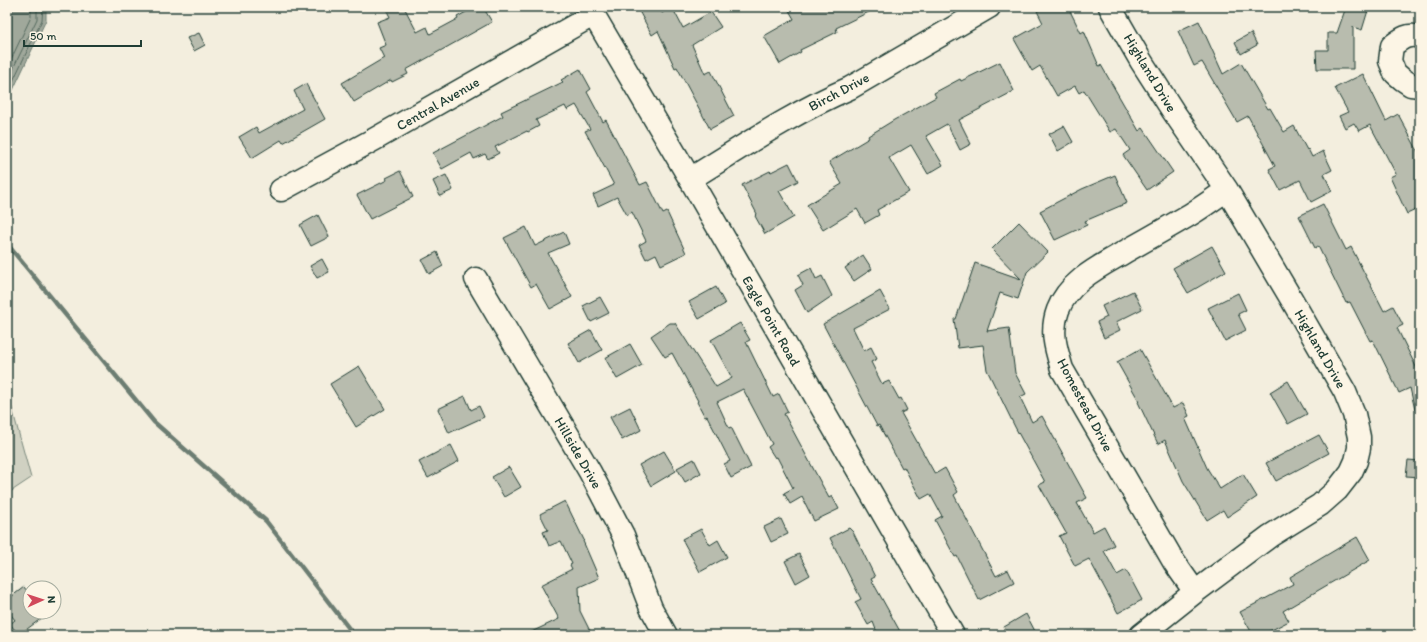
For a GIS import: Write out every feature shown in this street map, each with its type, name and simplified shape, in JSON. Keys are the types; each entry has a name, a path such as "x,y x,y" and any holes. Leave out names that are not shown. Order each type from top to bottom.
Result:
{"street":[{"name":"Birch Drive","path":"690,179 787,121 828,98 850,88 989,7"},
{"name":"Highland Drive","path":"1110,7 1172,111 1227,190 1345,392 1357,425 1359,448 1356,461 1351,472 1337,490 1320,505 1270,536 1195,592 1141,635"},
{"name":"Eagle Point Road","path":"591,11 690,179 953,635"},
{"name":"Central Avenue","path":"281,190 382,135 591,11"},
{"path":"1420,37 1403,37 1392,46 1390,61 1395,73 1402,80 1411,85 1420,86"},
{"name":"Homestead Drive","path":"1195,592 1174,562 1062,369 1055,347 1054,325 1058,309 1078,282 1096,269 1188,216 1227,190"},
{"name":"Hillside Drive","path":"476,279 590,472 622,535 651,608 666,635"}],"shaded area":[{"path":"7,390 31,478 7,494"}],"water":[{"path":"7,7 46,7 46,20 13,90 7,91"}],"building":[{"path":"385,7 404,7 417,32 427,27 430,34 458,19 457,17 475,7 483,7 492,22 406,70 408,74 392,82 391,80 354,102 342,83 384,58 379,48 386,45 377,22 390,17"},
{"path":"646,7 659,7 662,13 672,7 683,28 711,12 721,27 692,45 705,74 711,71 734,116 710,129 677,67 675,68 658,31 652,35 639,11"},
{"path":"787,7 879,7 836,28 837,32 800,50 801,52 780,64 764,36 794,19"},
{"path":"1045,7 1068,7 1081,33 1084,31 1099,66 1101,65 1139,131 1143,128 1173,172 1147,190 1123,155 1130,150 1116,129 1110,132 1084,90 1079,93 1075,86 1057,96 1040,66 1032,71 1014,39 1043,23 1037,11"},
{"path":"1346,7 1369,7 1362,30 1353,27 1353,69 1317,69 1316,50 1328,50 1328,33 1337,33"},
{"path":"1199,21 1223,74 1241,63 1268,109 1270,108 1284,132 1294,126 1312,157 1323,151 1332,170 1324,174 1332,191 1311,202 1300,180 1280,190 1269,169 1275,166 1248,116 1237,122 1202,62 1194,66 1178,31"},
{"path":"199,33 205,45 194,51 187,38"},
{"path":"1251,33 1257,45 1241,54 1235,42"},
{"path":"1000,62 1014,91 959,120 971,144 960,150 947,124 926,136 943,165 928,174 911,145 889,158 909,192 877,210 879,215 865,223 857,209 823,230 807,205 842,184 829,162 869,138 868,136 894,120 936,97 934,93 960,79 961,81"},
{"path":"580,69 591,89 587,92 603,122 606,120 640,185 647,182 663,214 667,212 686,253 661,265 656,254 646,259 639,245 646,241 632,212 627,215 617,197 598,206 593,195 614,185 585,131 590,129 576,105 567,110 565,106 536,120 539,126 495,147 499,153 488,159 485,154 474,159 471,153 442,169 433,153 503,116 501,112 563,82 561,80"},
{"path":"1363,74 1386,121 1398,114 1420,155 1420,208 1407,214 1390,177 1396,174 1370,125 1359,131 1354,123 1345,128 1339,116 1348,112 1335,88"},
{"path":"306,84 325,119 283,143 281,140 252,158 239,137 256,127 259,133 303,109 294,91"},
{"path":"1064,126 1073,142 1058,151 1049,134"},
{"path":"789,163 798,181 779,191 794,217 765,234 755,216 757,214 742,185"},
{"path":"400,171 413,197 370,219 357,195 387,180 386,178"},
{"path":"446,175 453,190 440,196 433,181"},
{"path":"1115,175 1127,203 1085,221 1087,225 1055,240 1040,211 1082,189"},
{"path":"1323,204 1346,250 1351,247 1384,311 1393,306 1403,325 1397,328 1420,375 1420,410 1415,410 1410,388 1399,393 1373,340 1370,341 1350,302 1346,303 1318,246 1315,248 1299,216"},
{"path":"318,215 329,237 311,246 300,225"},
{"path":"1019,222 1048,252 1027,272 1018,299 1000,293 987,331 1009,328 1015,373 1026,394 1020,397 1032,422 1042,416 1087,498 1077,503 1093,532 1104,526 1114,545 1104,551 1117,575 1126,570 1142,600 1118,613 1089,559 1075,566 1059,536 1066,533 1039,485 1045,482 1015,427 987,370 983,345 958,348 954,319 956,319 975,263 1021,279 992,249"},
{"path":"526,227 535,246 564,232 569,244 548,253 572,297 550,309 536,284 531,287 504,238"},
{"path":"1212,246 1226,271 1188,293 1173,268"},
{"path":"437,252 443,266 429,274 422,260"},
{"path":"863,255 872,269 854,281 845,268"},
{"path":"322,259 329,272 317,278 310,266"},
{"path":"811,268 816,279 822,276 832,296 807,313 795,290 803,285 798,275"},
{"path":"716,287 725,304 699,319 689,302"},
{"path":"880,291 890,309 853,328 864,351 871,347 877,359 871,362 882,384 889,381 899,399 901,398 907,410 901,413 935,474 945,468 958,492 954,495 996,576 1008,570 1014,582 979,600 957,556 955,557 935,520 942,516 930,494 921,499 904,467 902,468 879,425 877,426 823,324"},
{"path":"1133,291 1142,309 1116,322 1120,330 1104,338 1097,322 1107,317 1102,306"},
{"path":"1238,293 1246,310 1238,314 1246,330 1225,341 1208,308"},
{"path":"600,297 609,313 591,322 583,306"},
{"path":"670,323 675,323 716,387 732,378 711,340 740,323 750,340 746,342 773,397 779,394 788,412 784,414 829,498 832,496 839,509 814,521 802,497 790,504 784,493 793,488 777,457 775,458 768,447 772,444 743,389 717,402 729,428 731,427 751,467 731,478 724,464 730,461 707,416 705,417 672,353 665,357 651,336"},
{"path":"591,330 602,350 579,363 568,343"},
{"path":"630,344 642,365 617,379 605,358"},
{"path":"1140,349 1173,408 1183,403 1189,416 1185,418 1207,468 1220,489 1243,474 1257,497 1227,517 1223,510 1207,520 1183,481 1165,440 1158,444 1138,402 1139,401 1117,362"},
{"path":"359,366 385,409 356,427 330,384"},
{"path":"1288,381 1307,414 1288,424 1270,392"},
{"path":"465,396 471,410 479,406 484,417 449,433 438,409"},
{"path":"630,407 641,430 622,440 610,417"},
{"path":"1319,435 1329,453 1276,481 1266,463"},
{"path":"451,445 459,461 428,478 419,462"},
{"path":"664,451 676,471 651,486 639,465"},
{"path":"694,459 701,473 685,482 677,468"},
{"path":"1408,460 1420,461 1420,477 1406,476"},
{"path":"509,467 521,487 504,497 492,477"},
{"path":"565,501 584,540 583,541 599,578 579,587 580,611 590,631 582,635 525,635 559,619 541,585 572,569 570,565 572,564 561,541 549,546 543,532 548,530 540,514"},
{"path":"781,519 788,534 771,542 764,527"},
{"path":"849,528 853,532 875,577 871,579 902,635 878,635 873,622 868,625 855,602 861,599 830,538"},
{"path":"701,529 710,545 718,540 727,557 700,572 682,539"},
{"path":"1357,537 1370,560 1283,611 1289,621 1262,635 1253,635 1240,612 1293,584 1290,577"},
{"path":"799,554 810,575 796,583 785,561"},
{"path":"22,589 22,620 39,620 19,635 10,624 15,620 7,610 7,600"},
{"path":"1026,614 1037,635 1008,635 1004,627"}],"waterway":[{"path":"7,244 154,422 266,521 354,635"}]}
